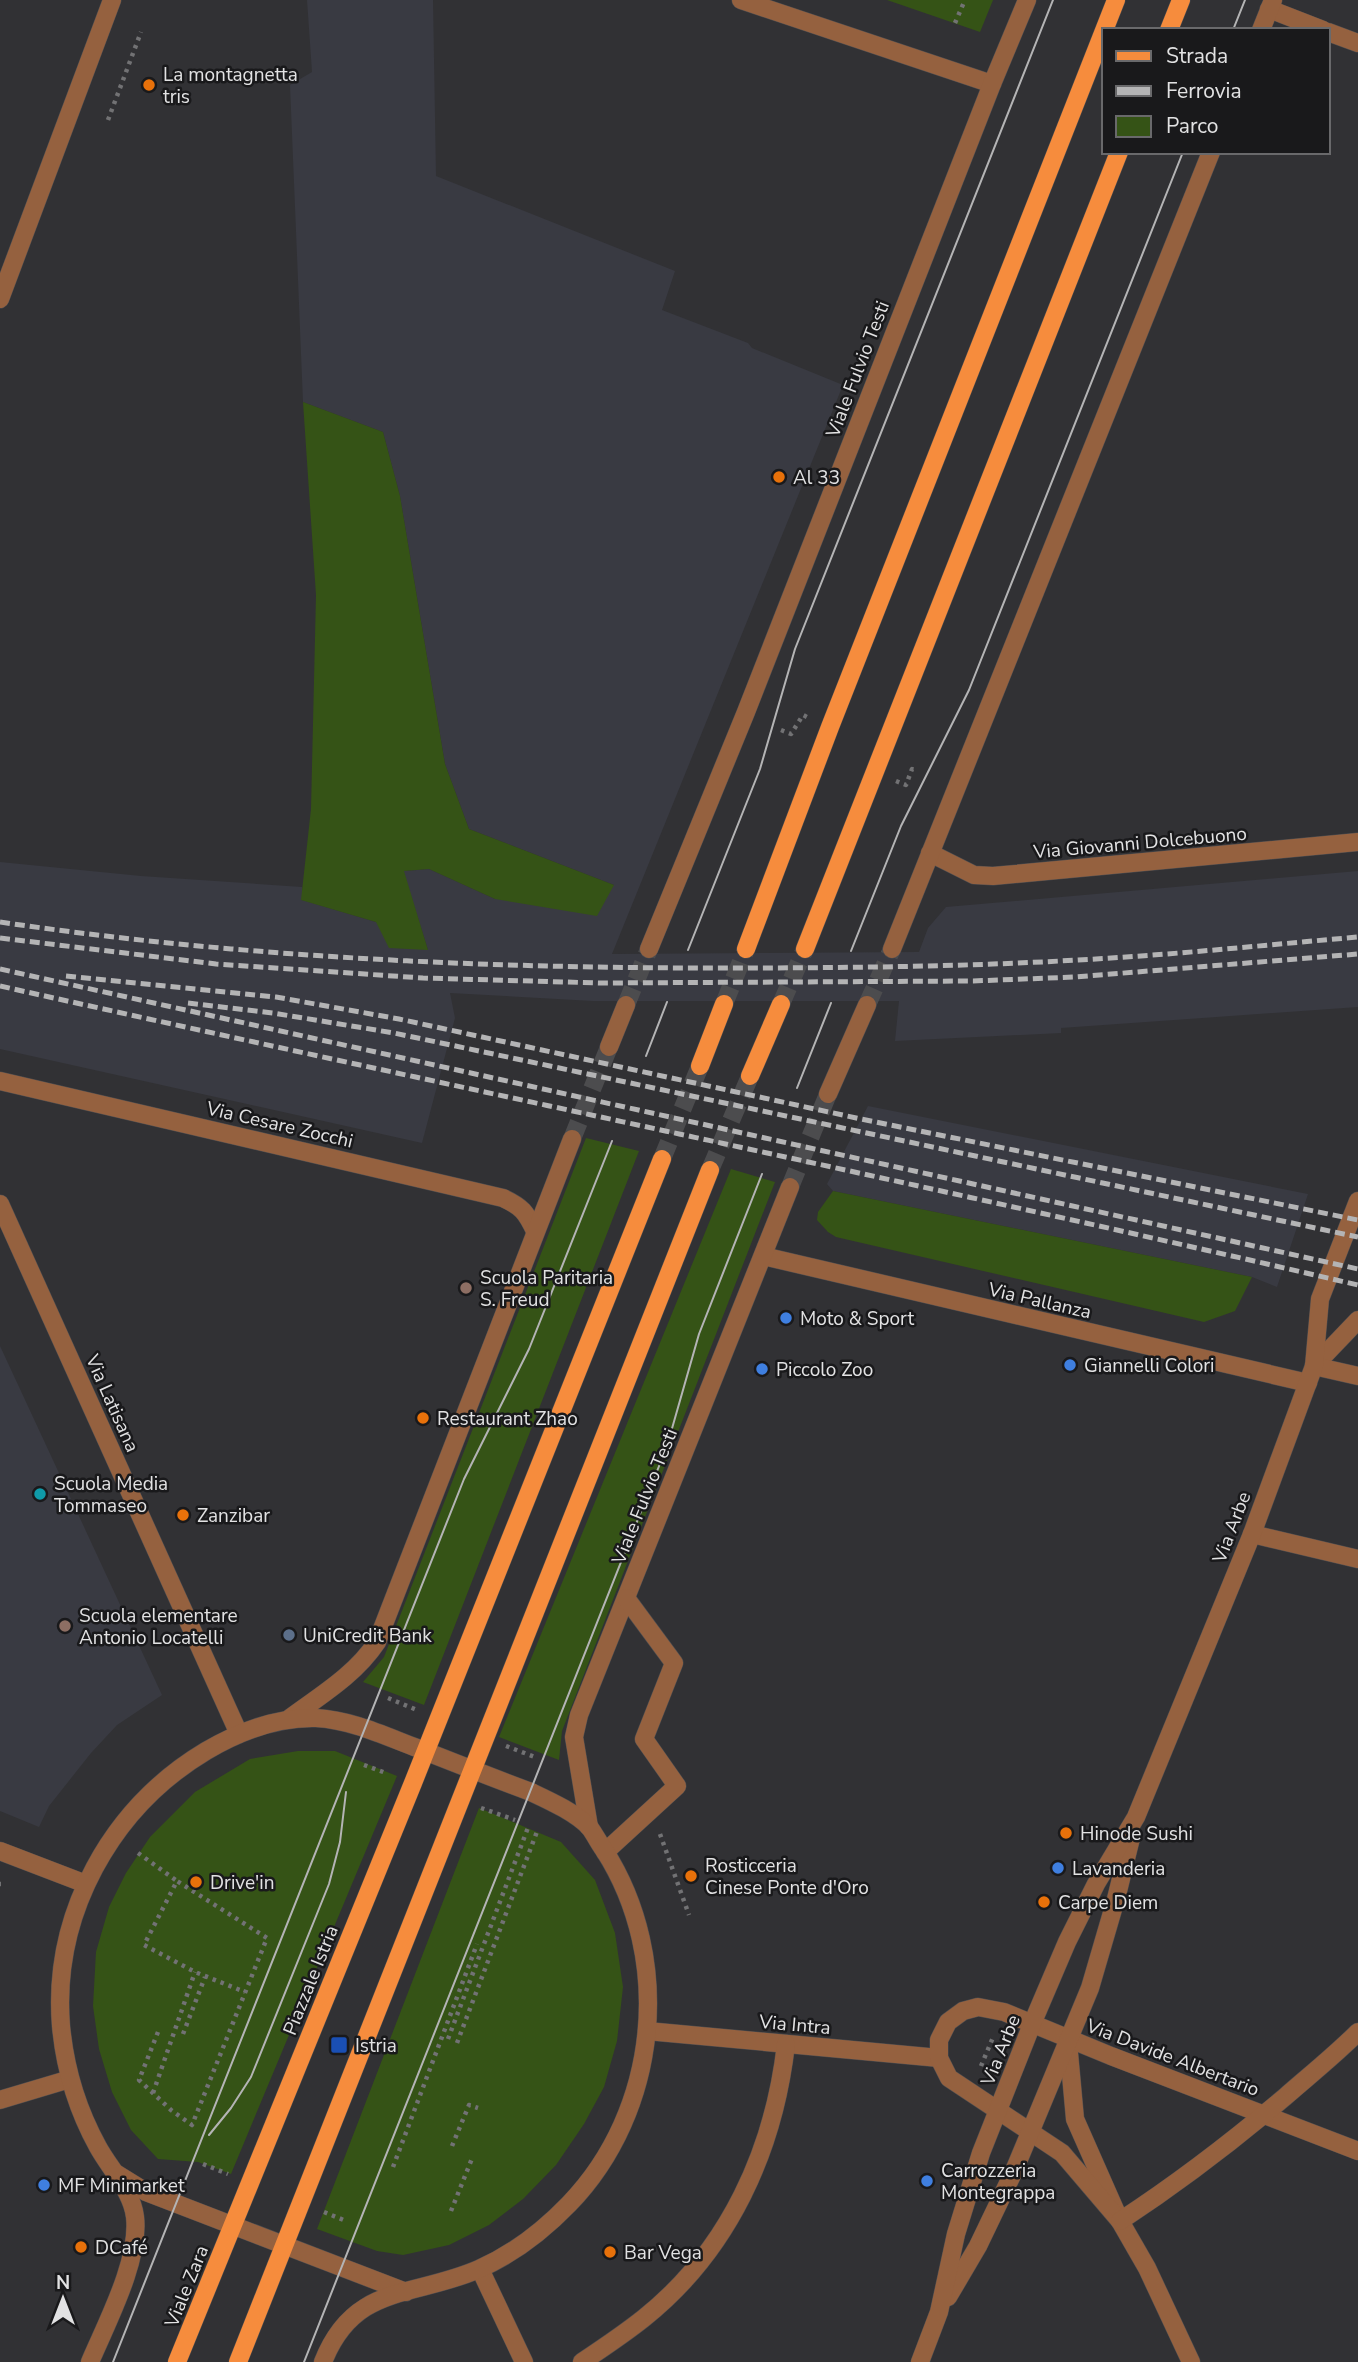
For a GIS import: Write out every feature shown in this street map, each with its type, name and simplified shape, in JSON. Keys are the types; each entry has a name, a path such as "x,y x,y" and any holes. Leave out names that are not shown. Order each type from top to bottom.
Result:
{"main road":[{"path":"1105,28 1116,0"},
{"path":"1170,28 1181,0"},
{"path":"746,949 830,727 1102,36"},
{"path":"804,949 1118,154"},
{"path":"700,1066 724,1004"},
{"path":"750,1076 781,1004"},
{"path":"426,1751 662,1159"},
{"path":"238,2362 710,1170"},
{"name":"Piazzale Istria","path":"233,2225 426,1751"},
{"name":"Viale Zara","path":"177,2362 233,2225"}],"street":[{"path":"0,299 4,274 112,0"},
{"path":"741,0 992,84"},
{"name":"Viale Fulvio Testi","path":"649,949 746,712 1027,0"},
{"path":"1262,28 1271,5 1319,28"},
{"path":"1330,33 1358,43"},
{"path":"892,949 1210,154"},
{"name":"Via Giovanni Dolcebuono","path":"930,853 974,875 993,876 1358,842"},
{"path":"609,1047 626,1005"},
{"path":"828,1094 867,1005"},
{"name":"Via Cesare Zocchi","path":"0,1081 503,1198 519,1205 535,1231"},
{"path":"290,1718 351,1673 365,1660 377,1642 572,1139"},
{"name":"Viale Fulvio Testi","path":"589,1826 574,1737 579,1715 790,1187"},
{"path":"1311,1375 1320,1299 1358,1201"},
{"name":"Via Latisana","path":"0,1204 239,1734"},
{"name":"Via Pallanza","path":"763,1256 1311,1375 1358,1376"},
{"path":"1311,1375 1358,1320"},
{"name":"Via Arbe","path":"920,2362 939,2312 956,2234 981,2153 1032,2024 1090,1896 1136,1817 1252,1534 1311,1375"},
{"path":"1252,1534 1358,1559"},
{"path":"605,1852 677,1786 644,1739 674,1663 626,1598"},
{"path":"90,2362 128,2268 134,2246 135,2216 128,2197 86,2123 70,2079 61,2024 61,1981 69,1932 86,1884 114,1836 148,1796 196,1757 239,1734 290,1718 320,1718 349,1723 549,1801 589,1826 626,1892 642,1944 648,1987 647,2031 641,2068 616,2137 591,2178 571,2201 532,2237 480,2269 450,2281 386,2296 364,2307 352,2316 336,2336 323,2362"},
{"name":"Via Arbe","path":"939,2312 978,2246 1031,2131 1094,1975 1136,1817"},
{"path":"0,1851 86,1884"},
{"name":"Via Davide Albertario","path":"939,2058 939,2040 948,2022 963,2011 978,2007 1004,2012 1358,2151"},
{"name":"Via Intra","path":"647,2031 939,2058"},
{"path":"1264,2115 1334,2056 1358,2032"},
{"path":"1068,2039 1075,2119 1120,2221 1147,2268 1191,2362"},
{"path":"582,2362 645,2317 674,2290 701,2261 724,2229 749,2182 772,2121 786,2044"},
{"path":"939,2058 949,2078 1062,2153 1120,2221"},
{"path":"0,2100 70,2079"},
{"name":"Via Davide Albertario","path":"1120,2221 1264,2115"},
{"path":"114,2172 146,2192 406,2292"},
{"path":"480,2269 524,2362"}],"path":[{"path":"956,23 965,0"},
{"path":"108,120 141,32"},
{"path":"781,730 790,734 803,715 811,719"},
{"path":"889,778 906,785 912,769 917,772"},
{"path":"388,1698 421,1712"},
{"path":"495,1742 534,1757"},
{"path":"364,1765 386,1773"},
{"path":"471,1804 515,1820"},
{"path":"448,2039 529,1825"},
{"path":"457,2043 538,1829"},
{"path":"659,1833 689,1915"},
{"path":"138,1853 267,1938 192,2125 171,2110 139,2080 158,2032"},
{"path":"177,1881 144,1945 195,1972 245,1992"},
{"path":"393,2168 477,1944"},
{"path":"153,2093 195,1972"},
{"path":"183,2034 205,1976"},
{"path":"981,2066 995,2033"},
{"path":"452,2146 469,2105 478,2108"},
{"path":"451,2211 473,2156"},
{"path":"203,2164 232,2176"},
{"path":"319,2210 346,2221"}],"shaded area":[{"path":"307,0 433,0 436,176 675,271 662,310 748,343 752,348 843,385 612,954 919,952 928,928 946,907 1358,871 1358,1007 1061,1028 1061,1033 895,1041 899,1001 593,1001 450,993 455,1018 422,1143 0,1049 0,862 141,876 302,887 302,900 376,922 428,950 403,871 429,869 495,899 614,885 469,829 445,764 400,496 383,432 303,402 290,85 312,72"},
{"path":"868,1106 1308,1194 1277,1287 1252,1277 833,1191 827,1184"},
{"name":"Scuola elementare Antonio Locatelli","path":"0,1346 162,1695 117,1725 49,1806 39,1827 0,1811"}],"green space":[{"path":"887,0 993,0 980,32"},
{"path":"303,402 383,432 400,496 445,764 469,829 614,885 597,916 495,899 429,869 404,871 428,950 389,948 376,922 301,900 311,809 316,595"},
{"path":"586,1138 639,1151 424,1705 363,1682 384,1657"},
{"path":"731,1169 775,1182 562,1731 559,1760 499,1737"},
{"path":"833,1191 1252,1277 1235,1311 1204,1322 836,1237 817,1220 818,1212"},
{"path":"298,1751 335,1751 397,1776 231,2174 198,2162 158,2159 131,2130 112,2092 99,2049 93,2006 96,1952 109,1907 126,1873 150,1837 195,1792 250,1759"},
{"path":"479,1808 561,1842 595,1880 615,1933 623,1987 617,2041 604,2087 584,2124 556,2165 523,2199 489,2225 449,2245 403,2255 377,2251 317,2229"}],"tunnel":[{"path":"626,1005 649,949"},
{"path":"724,1004 746,949"},
{"path":"781,1004 805,949"},
{"path":"867,1005 892,949"},
{"path":"572,1139 609,1047"},
{"path":"662,1159 700,1066"},
{"path":"710,1170 750,1076"},
{"path":"790,1187 828,1094"}],"tram line":[{"path":"688,950 760,769 795,649 1053,0"},
{"path":"1234,28 1245,0"},
{"path":"851,951 901,826 969,690 1182,154"},
{"path":"646,1056 667,1002"},
{"path":"797,1088 831,1003"},
{"path":"113,2362 464,1479 529,1349 612,1141"},
{"path":"304,2362 667,1446 699,1334 762,1174"},
{"path":"209,2135 251,2077 329,1884 340,1842 346,1792"}],"railway":[{"path":"0,922 178,944 357,958 537,966 716,968 943,966 1033,962 1358,937"},
{"path":"0,938 216,964 423,978 600,983 973,981 1075,977 1358,954"},
{"path":"0,969 1358,1269"},
{"path":"66,976 276,997 399,1019 861,1119 1358,1220"},
{"path":"0,986 1019,1208 1358,1285"},
{"path":"188,1003 273,1013 394,1033 1358,1237"}],"place":[{"name":"La montagnetta tris","path":"149,85"},
{"name":"Al 33","path":"779,477"},
{"name":"Scuola Paritaria S. Freud","path":"466,1288"},
{"name":"Moto & Sport","path":"786,1318"},
{"name":"Giannelli Colori","path":"1070,1365"},
{"name":"Piccolo Zoo","path":"762,1369"},
{"name":"Restaurant Zhao","path":"423,1418"},
{"name":"Scuola Media Tommaseo","path":"40,1494"},
{"name":"Zanzibar","path":"183,1515"},
{"name":"Scuola elementare Antonio Locatelli","path":"65,1626"},
{"name":"UniCredit Bank","path":"289,1635"},
{"name":"Hinode Sushi","path":"1066,1833"},
{"name":"Lavanderia","path":"1058,1868"},
{"name":"Rosticceria Cinese Ponte d'Oro","path":"691,1876"},
{"name":"Drive'in","path":"196,1882"},
{"name":"Carpe Diem","path":"1044,1902"},
{"name":"Istria","path":"339,2045"},
{"name":"Carrozzeria Montegrappa","path":"927,2181"},
{"name":"MF Minimarket","path":"44,2185"},
{"name":"DCafé","path":"81,2247"},
{"name":"Bar Vega","path":"610,2252"}]}
